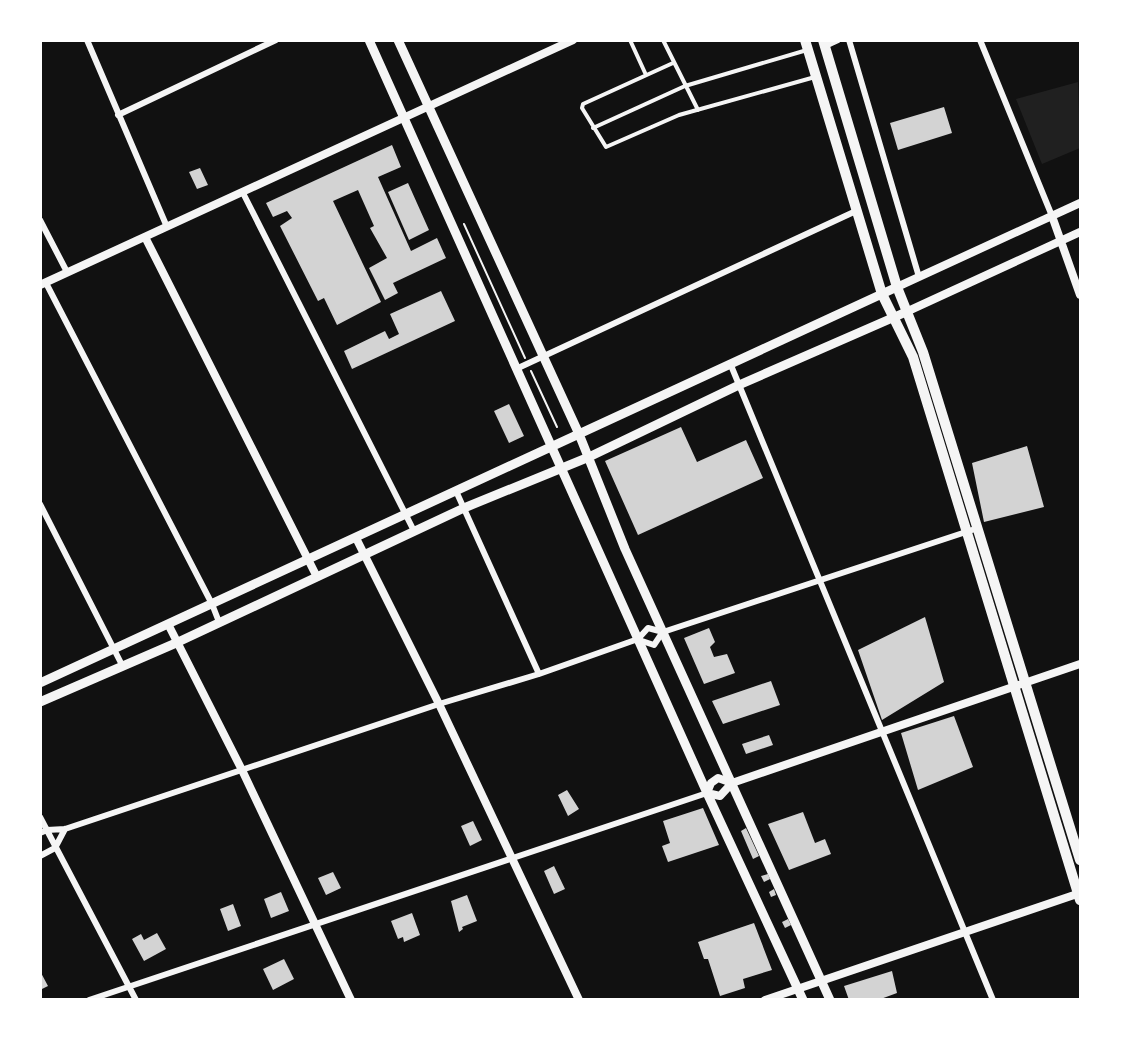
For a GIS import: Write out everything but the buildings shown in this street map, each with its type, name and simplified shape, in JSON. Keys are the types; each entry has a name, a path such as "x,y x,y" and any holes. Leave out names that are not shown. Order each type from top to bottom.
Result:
{"main road":[{"path":"369,40 707,793 803,999"},
{"path":"398,40 579,434 663,632 830,999"},
{"path":"824,43 897,287 923,352 1080,860"},
{"path":"807,45 882,294 913,357 1047,796 1080,896"},
{"path":"40,683 897,287"},
{"path":"40,702 176,643 464,508 589,457 739,385 906,312"},
{"path":"1047,796 1060,793"}],"street":[{"path":"87,40 167,227"},
{"path":"118,115 276,40"},
{"path":"219,622 212,604 43,284 573,40"},
{"path":"824,43 838,40"},
{"path":"849,40 919,277"},
{"path":"980,40 1062,241 1080,295"},
{"path":"243,193 414,531"},
{"path":"897,287 1080,203"},
{"path":"516,369 856,211"},
{"path":"40,220 67,272"},
{"path":"906,312 1080,232"},
{"path":"145,237 317,577"},
{"path":"730,363 818,581 993,999"},
{"path":"456,491 539,674"},
{"path":"40,504 122,665"},
{"path":"44,831 65,829 439,704 539,674 638,639 648,628 663,632 978,528"},
{"path":"356,538 439,704 579,999"},
{"path":"168,624 242,770 351,999"},
{"path":"638,639 654,645 663,632"},
{"path":"88,999 707,793 720,796 732,783 1080,664"},
{"path":"707,793 711,783 718,778 732,783"},
{"path":"40,817 44,831 136,999"},
{"path":"40,856 55,848 65,829"},
{"path":"765,999 965,930 1080,896"}],"lane":[{"path":"630,40 646,75"},
{"path":"663,40 698,110"},
{"path":"593,128 685,86 807,45"},
{"path":"673,63 583,104 582,108 603,145 610,147 698,110 816,76"}],"path":[{"path":"461,217 557,427"}],"shaded area":[{"path":"1078,82 1080,148 1042,164 1016,99"}]}
